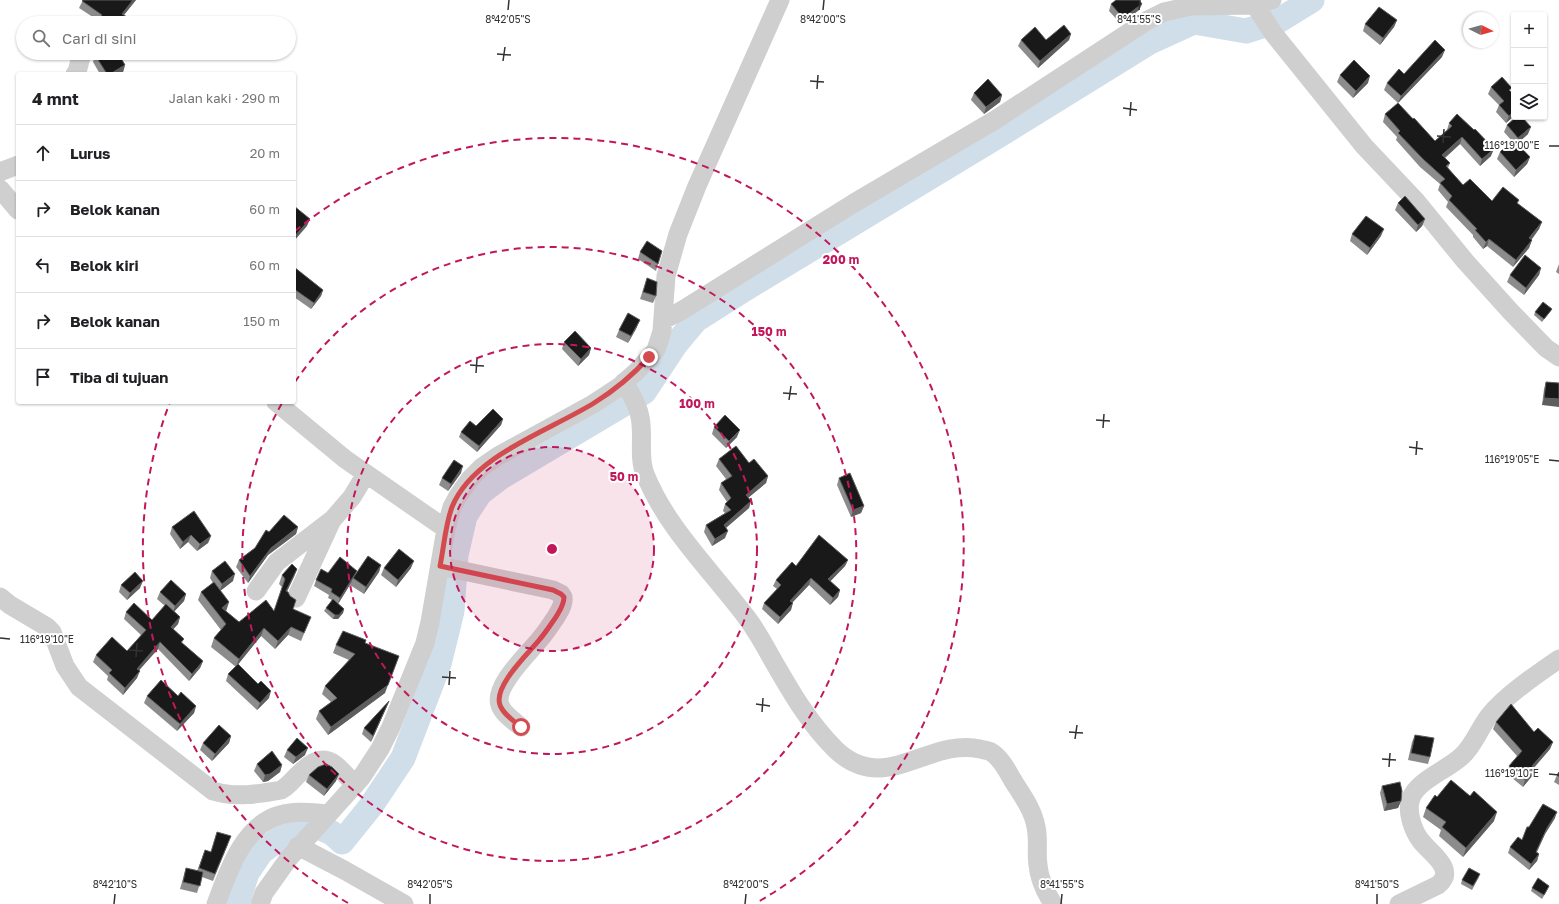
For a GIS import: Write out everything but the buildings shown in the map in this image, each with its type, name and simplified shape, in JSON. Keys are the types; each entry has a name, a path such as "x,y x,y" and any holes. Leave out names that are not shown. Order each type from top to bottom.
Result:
{"street":[{"path":"780,0 697,186 678,234 666,276 663,320 659,342 656,350 637,371 629,391 640,416 644,467 651,486 674,526 748,619 807,717 835,750 850,760 866,766 881,769 898,766 958,746 973,747 991,752 1006,769 1030,810 1036,825 1038,865 1041,879 1053,904"},
{"path":"663,320 682,311 854,203 994,120 1148,20 1164,12 1191,6 1263,7 1272,33 1364,146 1416,201 1465,261 1546,348 1559,357"},
{"path":"77,72 80,60"},
{"path":"0,172 16,166"},
{"path":"0,189 16,208"},
{"path":"260,904 264,893 275,876 304,840 330,814 355,785 380,749 404,699 425,643 449,568 446,529 452,507 470,479 482,467 498,456 593,404 629,391"},
{"path":"278,404 345,459 446,529"},
{"path":"256,591 277,562 333,519 352,497 366,474"},
{"path":"296,598 333,519"},
{"path":"449,568 553,590 564,597 562,607 552,623 542,638 511,674 500,693 499,704 502,710 521,727"},
{"path":"0,597 10,605 47,627 52,632 65,666 79,687 213,791 235,795 281,790 308,766 319,761 326,760 333,762 355,785"},
{"path":"1399,904 1438,885 1442,882 1444,876 1444,868 1442,863 1421,841 1411,821 1411,799 1417,789 1430,778 1451,766 1464,755 1477,737 1487,718 1499,705 1559,659"},
{"path":"216,904 233,860 241,847 258,827 270,819 280,815 302,812 330,814"},
{"path":"304,840 344,870 404,904"}],"waterway":[{"path":"237,904 247,873 261,852 304,821 332,833 342,842 371,806 403,758 439,664 452,611 456,555 465,516 480,493 501,477 644,392 675,345 696,320 1148,43 1194,22 1246,31 1278,21 1312,0"}],"route":[{"path":"521,727 502,710 499,704 500,693 511,674 542,638 562,607 564,597 553,590 440,566 446,529 452,507 470,479 482,467 498,456 593,404 619,387 637,371 649,357"}]}
